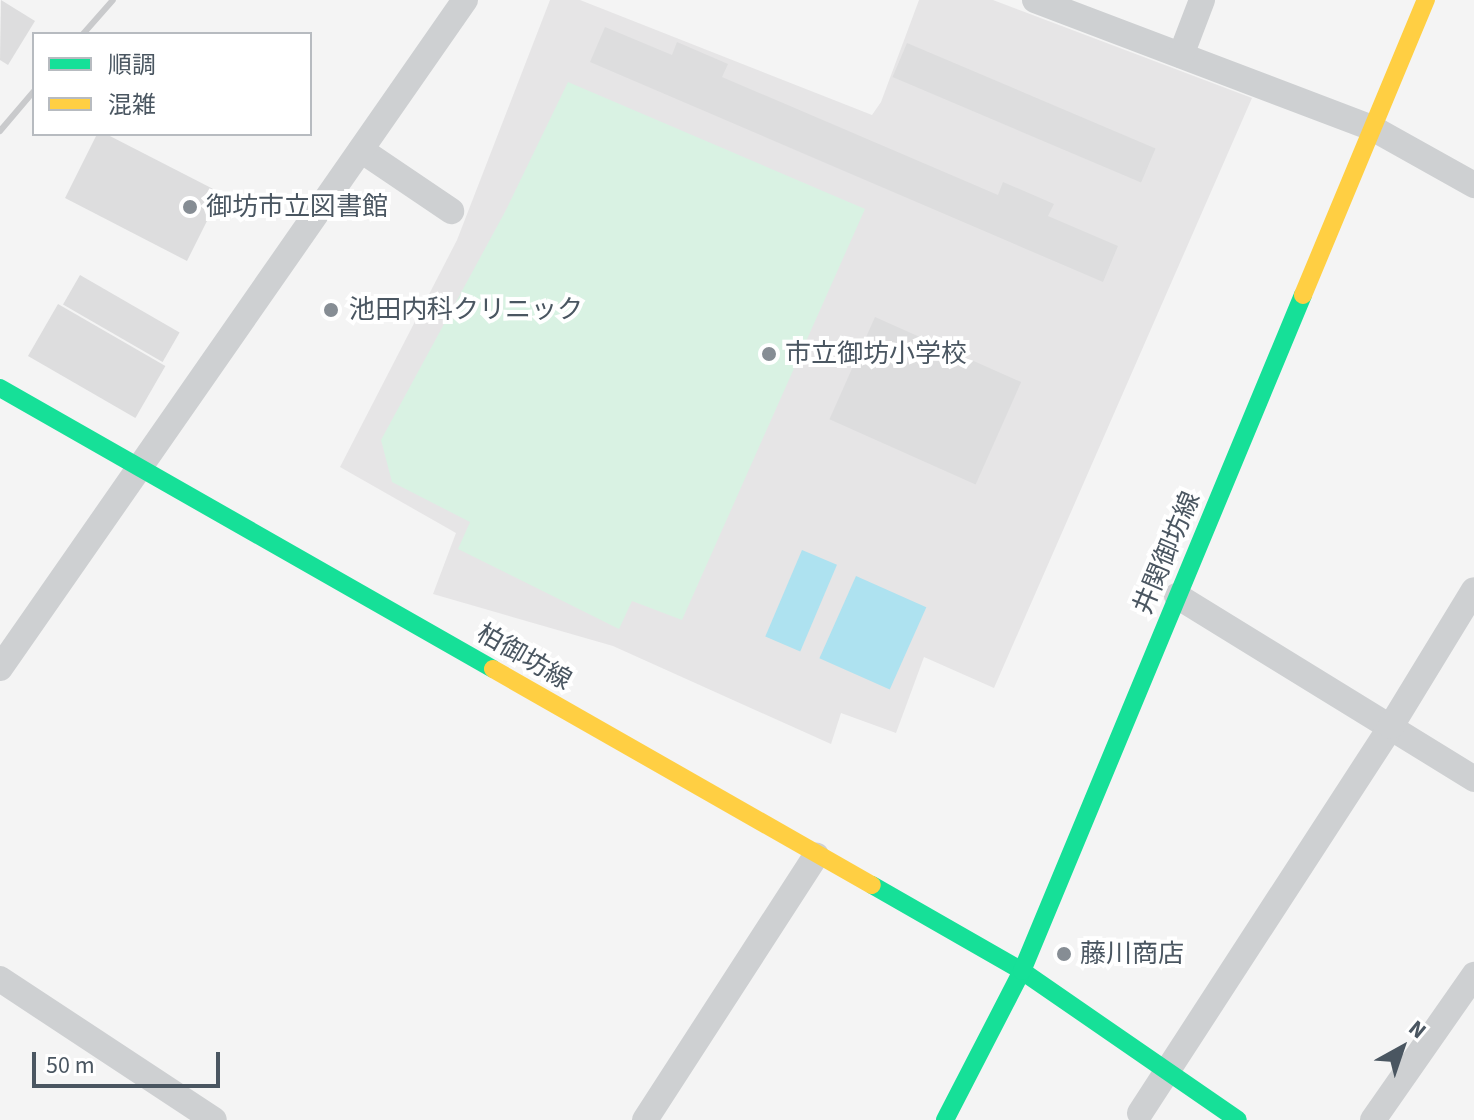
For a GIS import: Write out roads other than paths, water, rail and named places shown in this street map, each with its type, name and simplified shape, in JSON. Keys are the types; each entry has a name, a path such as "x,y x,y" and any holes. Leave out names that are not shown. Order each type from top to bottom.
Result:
{"main road":[{"name":"井関御坊線","path":"945,1120 1022,971 1426,0"},
{"name":"柏御坊線","path":"0,388 1022,971 1167,1068 1238,1120"}],"street":[{"path":"0,668 465,0"},
{"path":"1035,0 1374,129 1474,185"},
{"path":"1181,55 1202,0"},
{"path":"361,150 451,211"},
{"path":"1140,1113 1391,726 1474,590"},
{"path":"1177,596 1474,779"},
{"path":"645,1120 816,856"},
{"path":"1373,1120 1474,975"},
{"path":"0,979 214,1120"}],"water":[{"path":"802,550 837,565 800,651 765,637"},
{"path":"856,576 926,607 890,690 819,658"}],"railway":[{"path":"85,32 113,0"},
{"path":"0,131 32,93"}],"place":[{"name":"御坊市立図書館","path":"190,207"},
{"name":"池田内科クリニック","path":"331,310"},
{"name":"市立御坊小学校","path":"769,354"},
{"name":"藤川商店","path":"1064,954"}]}
